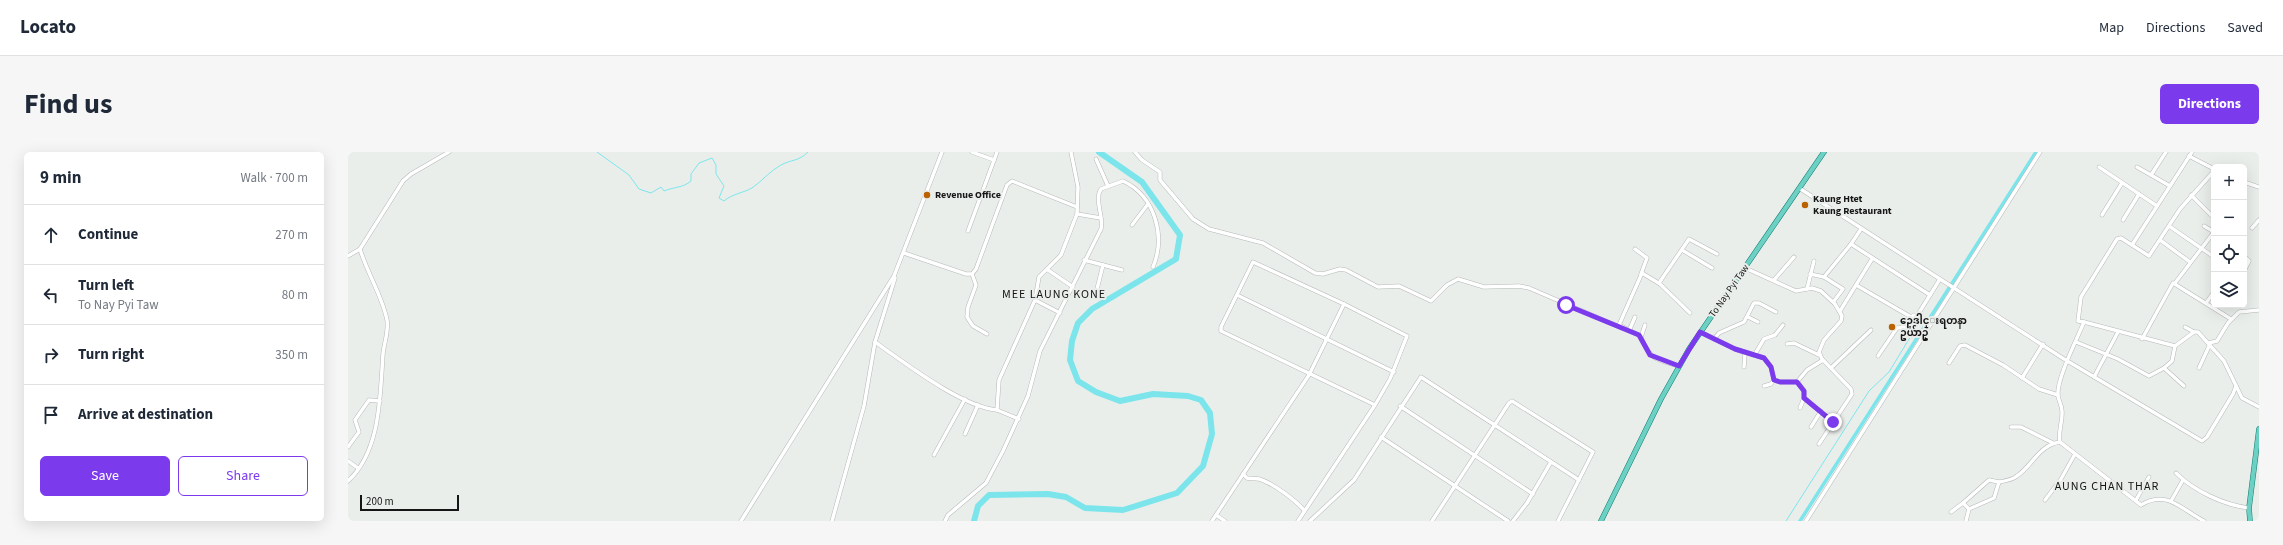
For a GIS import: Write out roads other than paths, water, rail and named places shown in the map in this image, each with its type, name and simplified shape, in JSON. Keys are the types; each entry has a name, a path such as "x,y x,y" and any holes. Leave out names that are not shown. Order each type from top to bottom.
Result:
{"main road":[{"name":"To Nay Pyi Taw","path":"1601,521 1679,366 1700,332 1824,152"},
{"path":"2250,521 2250,508 2259,429"}],"street":[{"path":"348,256 360,249 403,181 417,170 449,152"},
{"path":"832,521 864,406 875,342 898,269 942,152"},
{"path":"972,152 994,160"},
{"path":"968,231 997,152"},
{"path":"997,410 998,380 1035,300 1039,277 1048,270 1061,255 1077,214 1078,187 1071,152"},
{"path":"1135,152 1142,160 1160,172 1160,180 1193,218 1203,226 1209,229 1263,243 1315,272 1323,274 1340,269 1346,270 1378,287 1400,286 1431,301 1448,285 1458,279 1484,287 1519,286 1529,288 1641,337 1650,355 1679,366"},
{"path":"1806,521 1951,286 2040,152"},
{"path":"2151,175 2166,152"},
{"path":"2132,245 2190,154 2211,168"},
{"path":"1096,159 1108,186"},
{"path":"2137,167 2170,186"},
{"path":"2099,168 2157,206"},
{"path":"2175,346 2142,339 2078,321 2080,302 2090,282 2118,238 2149,256 2191,195 2211,173"},
{"path":"904,253 966,274 972,274 976,270 1007,185 1012,181 1077,207"},
{"path":"945,521 948,515 986,483 1019,419 1028,396 1040,351 1073,287 1084,260 1101,229 1103,222 1101,218 1098,194 1101,189 1123,181 1138,191 1148,204 1159,234 1156,259 1152,267"},
{"path":"2102,215 2122,183"},
{"path":"2247,183 2259,187"},
{"path":"1799,188 2094,377 2203,441 2233,394 2236,386"},
{"path":"2123,220 2139,194"},
{"path":"2191,195 2211,215"},
{"path":"1132,225 1148,204"},
{"path":"1077,214 1101,218"},
{"path":"2252,228 2259,220"},
{"path":"2169,226 2211,255"},
{"path":"2204,226 2211,230"},
{"path":"1824,277 1851,244 1861,229"},
{"path":"2142,339 2169,287 2175,283 2211,236"},
{"path":"1659,284 1690,238 1717,254"},
{"path":"2160,240 2190,262"},
{"path":"1851,244 1872,259 1930,295"},
{"path":"348,481 364,459 371,442 380,401 387,323 378,293 360,249"},
{"path":"1622,328 1619,325 1647,258 1634,249"},
{"path":"1682,250 1712,268"},
{"path":"1774,280 1794,257"},
{"path":"1840,311 1872,259"},
{"path":"1084,260 1122,270"},
{"path":"1807,289 1814,261"},
{"path":"1298,521 1375,405 1394,372 1407,341 1406,334 1255,262 1252,264 1221,327 1221,331 1309,375 1375,405"},
{"path":"1096,293 1103,265"},
{"path":"1745,268 1796,291 1817,289 1834,301 1840,311 1841,321 1824,340 1819,350 1819,355"},
{"path":"741,521 898,269"},
{"path":"1048,270 1073,287"},
{"path":"972,274 976,285 968,307 967,317 974,326 986,334"},
{"path":"1641,274 1645,274 1659,284 1690,314"},
{"path":"1810,274 1824,277 1843,289 1842,292 1838,292 1834,301"},
{"path":"1878,356 1897,328 1909,327 1917,317 1940,279"},
{"path":"2175,283 2231,319"},
{"path":"1856,285 1911,317 1913,315 1917,317"},
{"path":"1237,295 1394,372"},
{"path":"2206,303 2211,296"},
{"path":"1035,300 1060,313"},
{"path":"1714,339 1719,333 1742,323 1748,317 1753,305 1757,303 1776,312"},
{"path":"1212,521 1309,375 1344,304"},
{"path":"2210,343 2217,341 2231,319 2242,311 2259,310"},
{"path":"1629,331 1635,317"},
{"path":"1748,317 1758,322"},
{"path":"2060,442 2062,406 2058,395 2068,360 2084,322"},
{"path":"1641,337 1644,325"},
{"path":"1755,354 1764,339 1775,335 1783,326"},
{"path":"2185,327 2194,332 2198,332 2210,343 2224,360 2236,386 2245,400 2259,407"},
{"path":"1831,368 1871,330"},
{"path":"1700,332 1745,353 1755,354 1767,360 1774,380"},
{"path":"2094,377 2108,354 2118,332"},
{"path":"2076,342 2108,354 2146,375 2154,375 2173,359 2175,346 2194,332"},
{"path":"875,342 921,374 965,399 1019,419"},
{"path":"1786,344 1794,343 1819,355 1852,393 1819,444"},
{"path":"2199,368 2210,343"},
{"path":"2022,378 2043,344"},
{"path":"1949,363 1960,346 1965,345 2043,391 2058,395"},
{"path":"1744,367 1745,353"},
{"path":"1797,382 1807,370 1823,360"},
{"path":"2164,368 2184,386"},
{"path":"1310,521 1354,480 1418,378 1422,377 1579,480"},
{"path":"1774,380 1780,382 1797,382"},
{"path":"1764,386 1771,384 1774,380"},
{"path":"1797,382 1804,391 1804,398 1800,408"},
{"path":"1804,398 1821,410 1833,422"},
{"path":"934,455 965,399"},
{"path":"348,447 359,432 355,420 356,416 369,400 380,401"},
{"path":"1432,521 1512,401 1593,452 1558,521"},
{"path":"965,434 978,405"},
{"path":"1400,406 1533,494"},
{"path":"1811,427 1821,410"},
{"path":"2011,427 2021,427 2053,443"},
{"path":"1381,437 1508,521"},
{"path":"1951,512 1989,480 1999,482 2016,477 2043,449 2053,443 2060,442 2142,505 2156,498 2172,501 2204,521"},
{"path":"2045,500 2061,479 2075,454"},
{"path":"348,461 358,468"},
{"path":"1513,521 1533,494 1551,462"},
{"path":"2176,473 2183,480 2199,490 2237,507 2250,508"},
{"path":"1243,474 1247,478 1261,479 1295,501 1304,510"},
{"path":"2136,500 2149,477"},
{"path":"2172,501 2183,480"},
{"path":"1968,509 1993,500 1998,491 1999,482"},
{"path":"1963,503 1968,509 1966,521"},
{"path":"1216,515 1225,521"}],"waterway":[{"path":"597,152 629,175 639,189 651,193 661,187 664,191 688,183 691,181 691,174 699,163 712,158 716,165 716,174 724,186 719,198 724,201 752,188 777,167 798,159 808,152"},
{"path":"974,521 978,506 989,495 1048,494 1066,497 1085,508 1123,510 1177,493 1203,466 1212,434 1210,413 1201,400 1188,396 1153,394 1120,401 1096,392 1078,381 1070,360 1072,341 1078,323 1092,309 1176,259 1180,235 1142,182 1099,152"},
{"path":"1800,521 2036,152"},
{"path":"1786,521 1869,391 1889,372 1920,321"}],"place":[{"name":"Revenue Office","path":"927,195"},
{"name":"Kaung Htet Kaung Restaurant","path":"1805,205"},
{"name":"ဥေဒါင္းရတနာ ဥယ်ာဥ္","path":"1892,327"}],"district":[{"name":"MEE LAUNG KONE","path":"1054,294"},
{"name":"AUNG CHAN THAR","path":"2107,486"}]}
